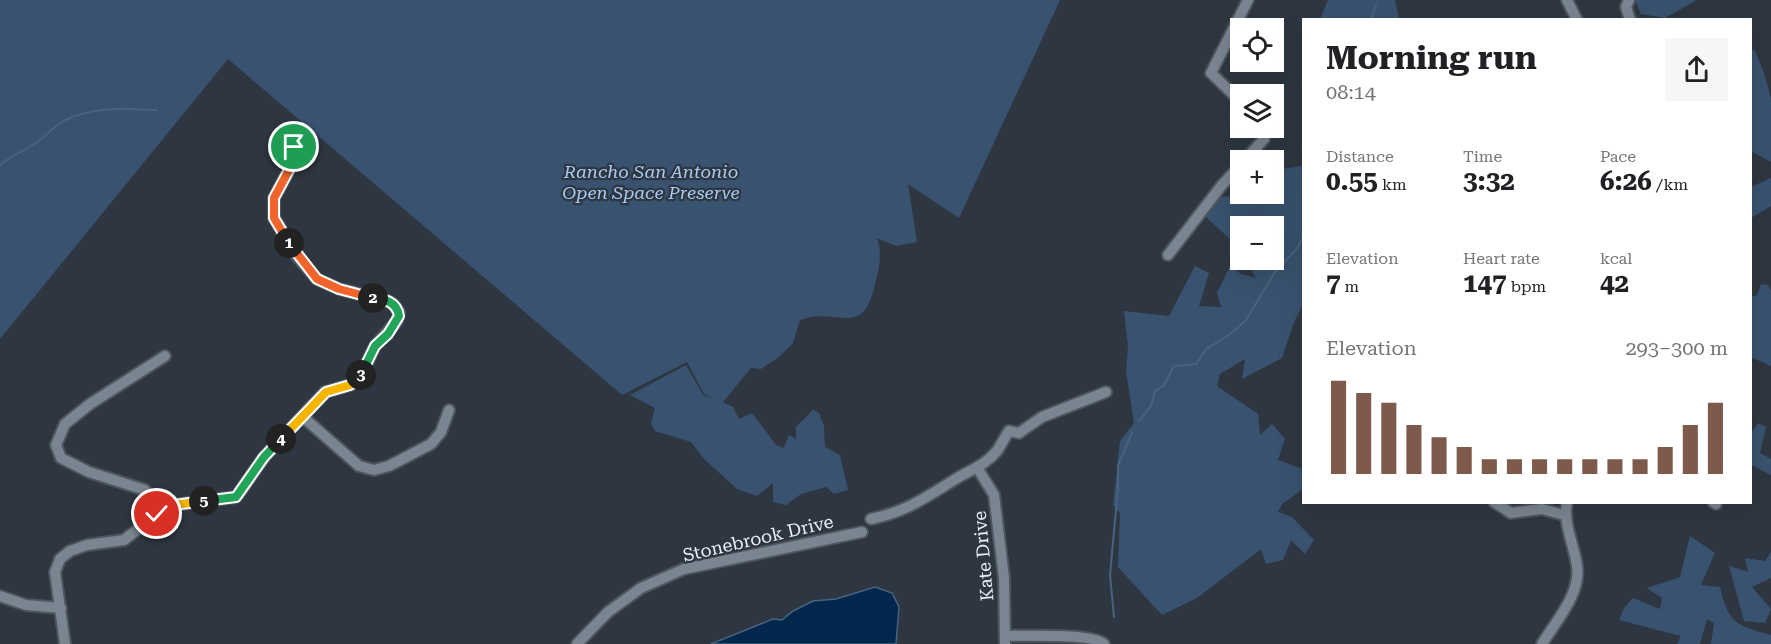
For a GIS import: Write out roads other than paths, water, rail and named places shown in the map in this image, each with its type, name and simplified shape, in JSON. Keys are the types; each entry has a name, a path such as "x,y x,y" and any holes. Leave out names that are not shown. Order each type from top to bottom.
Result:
{"street":[{"path":"1230,91 1211,73 1248,0"},
{"path":"1567,0 1576,18"},
{"path":"1629,0 1626,7 1629,18"},
{"path":"1210,51 1223,47"},
{"path":"1254,150 1263,138"},
{"path":"65,644 55,572 60,559 70,551 87,545 124,540 157,514 174,505 236,497 264,457 326,392 350,385 360,377 375,346 388,334 399,316 397,309 388,301 339,289 317,279 296,255 274,218 274,198 296,157 294,147"},
{"path":"1168,255 1230,176"},
{"path":"157,514 145,490 89,472 62,458 56,445 65,424 90,404 165,356"},
{"path":"871,519 903,510 978,468 997,450 1009,431 1019,433 1042,417 1106,393"},
{"path":"303,417 359,466 374,470 389,466 431,444 441,432 449,410"},
{"name":"Kate Drive","path":"978,468 994,495 1004,578 1005,640"},
{"path":"1497,504 1511,513 1542,509 1564,515"},
{"path":"1542,644 1570,600 1577,583 1578,566 1564,515 1567,504"},
{"name":"Stonebrook Drive","path":"577,644 608,612 642,588 684,570 862,532"},
{"path":"0,596 26,605 61,608"},
{"path":"1005,640 1084,637 1100,640 1104,644"}],"waterway":[{"path":"1372,18 1376,5"},
{"path":"0,165 36,143 61,122 87,112 110,109 157,110"},
{"path":"1208,348 1229,335 1246,320 1275,272 1296,250 1302,240"},
{"path":"1139,421 1151,406 1155,391 1164,385 1174,366 1196,364 1208,347"},
{"path":"1114,617 1110,575 1118,465 1132,433"}],"park label":[{"name":"Rancho San Antonio Open Space Preserve","path":"651,181"}]}
